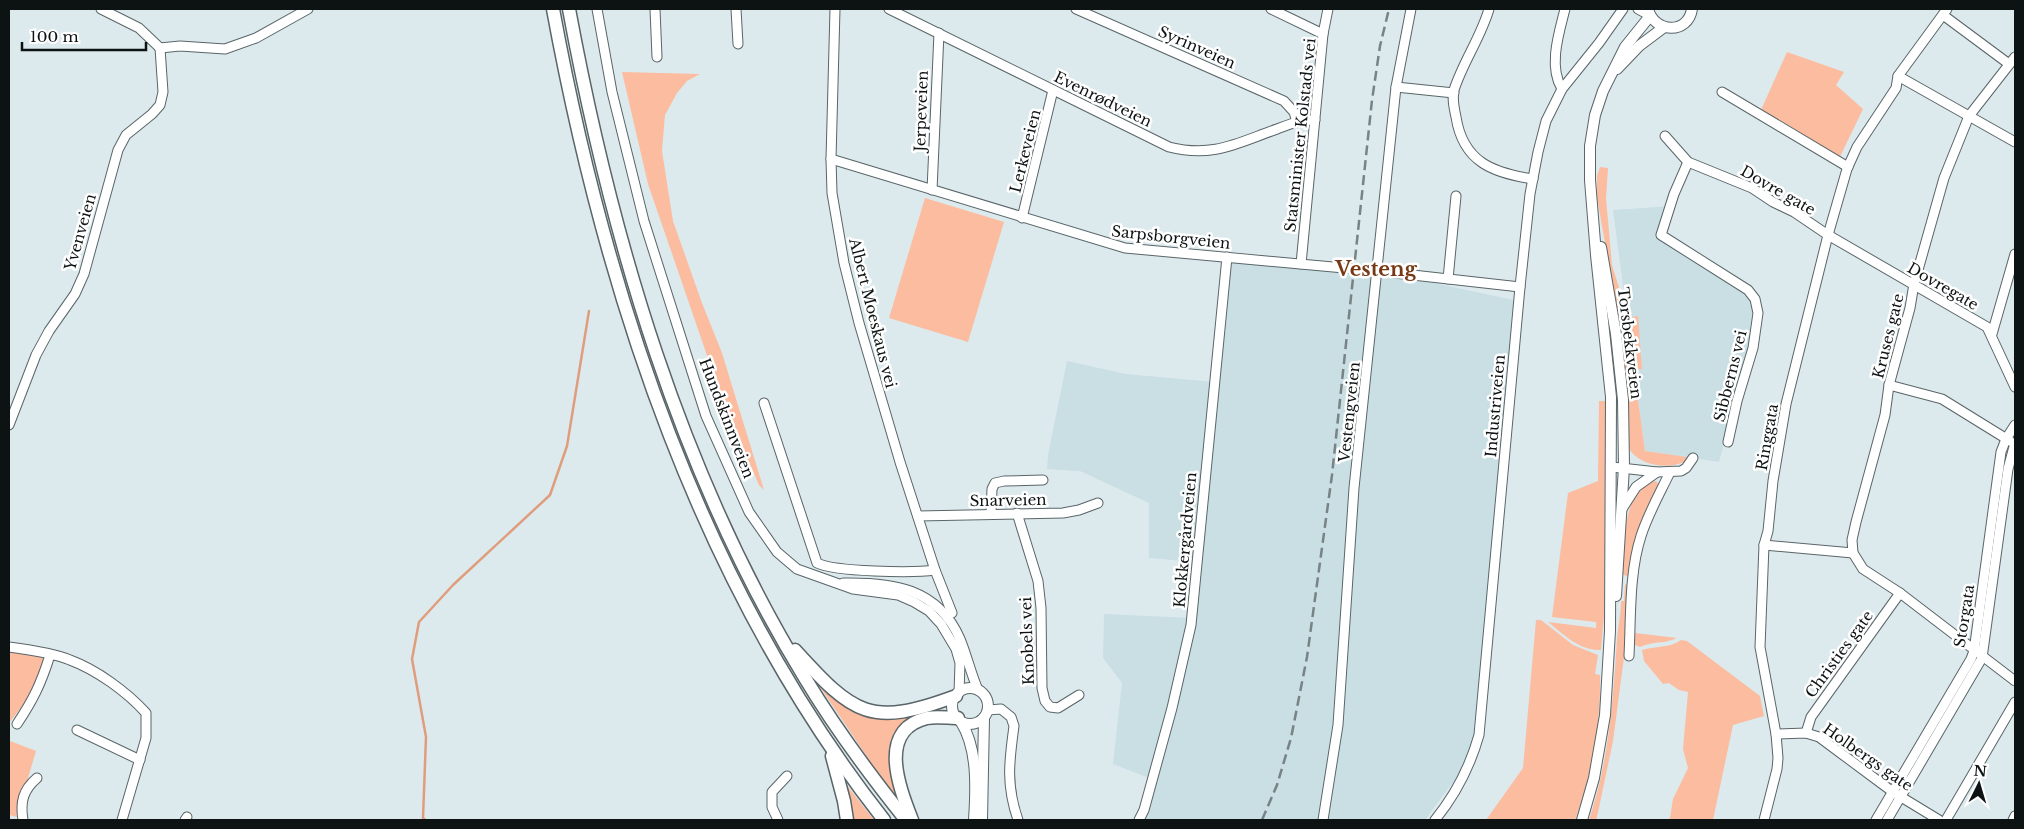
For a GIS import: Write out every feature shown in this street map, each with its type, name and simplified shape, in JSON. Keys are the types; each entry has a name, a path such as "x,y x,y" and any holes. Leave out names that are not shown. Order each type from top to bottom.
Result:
{"highway":[{"path":"553,9 576,121 606,241 630,320 668,430 702,512 742,598 791,686 829,744 884,820"},
{"path":"569,9 607,180 634,280 659,359 689,442 742,562 779,632 833,722 906,820"},
{"path":"779,632 833,691 858,708 878,713 899,712 929,705 958,694"},
{"path":"912,820 897,775 895,758 898,744 906,730 919,721 937,717 959,720"},
{"path":"829,744 842,792 847,820"}],"main road":[{"path":"1649,13 1658,25 1663,28 1678,27 1689,18 1692,9"},
{"name":"Torsbekkveien","path":"1582,820 1594,778 1605,716 1610,632 1612,467 1611,397 1590,180 1590,146 1598,103 1625,47 1649,13"},
{"name":"Torsbekkveien","path":"1610,77 1639,46 1663,28"},
{"name":"Torsbekkveien","path":"1594,223 1602,254 1619,354 1623,400 1624,468 1615,602 1610,632"},
{"path":"974,820 975,792 968,735 953,707 958,694 966,689 978,690 986,699 982,820"},
{"path":"959,720 973,724 986,714"}],"street":[{"path":"101,9 139,28 160,48 180,46 225,49 256,38 308,9"},
{"name":"Hundskinnveien","path":"598,9 612,92 644,221 706,416 748,512 762,534 777,552 797,569 853,589 898,596 914,602 929,611 941,624 956,649 960,663 958,694"},
{"path":"655,9 657,57"},
{"path":"736,9 738,44"},
{"name":"Albert Moeskaus vei","path":"835,9 831,159 832,193 844,263 870,362 935,570 952,612"},
{"name":"Evenrødveien","path":"889,9 1169,147 1187,152 1219,150 1296,122 1315,120"},
{"name":"Syrinveien","path":"1076,9 1284,101 1294,112 1296,122"},
{"path":"1271,9 1323,34"},
{"name":"Statsminister Kolstads vei","path":"1301,264 1323,34 1328,9"},
{"name":"Vestengveien","path":"1323,820 1338,725 1354,488 1396,88 1411,9"},
{"path":"1489,9 1462,69 1454,93 1457,125 1472,153 1494,171 1533,179"},
{"path":"1562,89 1556,79 1556,58 1565,9"},
{"name":"Industriveien","path":"1435,820 1457,791 1473,755 1479,735 1520,287 1533,179 1546,121 1562,89 1623,9"},
{"path":"1638,9 1649,13"},
{"path":"1945,12 2012,60"},
{"name":"Ringgata","path":"1764,820 1777,769 1776,734 1760,647 1764,545 1768,531 1773,481 1786,404 1828,235 1848,167 1857,146 1896,88 1898,76 1945,12"},
{"name":"Jerpeveien","path":"932,190 938,33"},
{"name":"Yvenveien","path":"9,425 36,355 49,330 76,294 84,274 118,150 126,135 160,105 163,92 160,48"},
{"name":"Kruses gate","path":"1853,553 1852,540 1885,415 1889,385 1910,308 1914,284 1944,178 1969,116 2012,60"},
{"path":"1898,76 2015,142"},
{"path":"1396,88 1454,93"},
{"name":"Lerkeveien","path":"1022,218 1054,90"},
{"path":"1722,92 1848,167"},
{"name":"Dovre gate","path":"1665,136 1688,162 1752,188 1773,202 1794,212 1828,235"},
{"name":"Sarpsborgveien","path":"831,159 1125,248 1377,271 1520,287"},
{"name":"Sibberns vei","path":"1688,162 1674,194 1661,235 1748,290 1755,299 1758,313 1753,348 1737,401 1728,442"},
{"path":"1448,279 1456,196"},
{"name":"Dovregate","path":"1828,235 1987,327 1992,334 2015,387"},
{"path":"1992,334 2015,254"},
{"name":"Klokkergårdveien","path":"1139,820 1144,810 1172,708 1191,625 1227,257"},
{"path":"1889,385 1942,399 2012,442"},
{"path":"764,403 816,563 826,567 870,570 919,572 935,570"},
{"name":"Storgata","path":"1876,820 1897,794 1982,658 2015,425"},
{"name":"Storgata","path":"1887,820 1897,794 1974,651 2001,452 2012,442"},
{"path":"1612,467 1670,472 1686,468 1693,458"},
{"path":"1620,511 1636,487 1657,472"},
{"path":"1629,656 1633,583 1641,535 1670,472"},
{"path":"991,513 992,489 995,483 1044,480"},
{"name":"Snarveien","path":"918,516 1063,512 1079,510 1098,503"},
{"name":"Knobels vei","path":"1017,513 1038,580 1041,608 1042,688 1045,701 1050,707 1058,708 1079,695"},
{"path":"1764,545 1853,553 1863,569 1900,593 1982,658 2015,681"},
{"path":"836,583 899,587 917,592 933,603 949,619 956,632 978,690"},
{"name":"Christies gate","path":"1806,733 1811,717 1900,593"},
{"path":"9,647 69,659 113,685 146,714 146,738 122,820"},
{"path":"16,724 34,698 50,656"},
{"path":"1946,820 2015,702"},
{"path":"986,714 1001,709 1011,717 1014,726 1009,787 1018,820"},
{"path":"77,730 140,760"},
{"name":"Holbergs gate","path":"1776,734 1806,733 1819,737 1897,794 1940,820"},
{"path":"778,820 772,807 772,792 787,776"},
{"path":"23,820 22,798 37,778"},
{"path":"2013,820 2015,816"}],"shaded area":[{"path":"1787,52 1844,72 1836,85 1863,109 1838,161 1761,110"},
{"path":"622,72 700,74 687,81 677,93 665,115 662,151 673,221 722,353 764,490 759,485 722,399 648,184"},
{"path":"1600,167 1608,168 1606,198 1612,265 1625,307 1630,307 1632,317 1638,316 1642,369 1634,370 1645,451 1687,457 1686,461 1679,464 1664,466 1648,463 1635,455 1629,447 1626,382 1621,336 1597,197 1597,176"},
{"path":"925,198 1004,222 968,342 889,318"},
{"path":"1671,206 1661,235 1755,299 1750,347 1719,462 1645,451 1613,210"},
{"path":"1227,257 1377,271 1514,300 1505,448 1473,755 1425,820 1139,820 1149,778 1113,764 1122,683 1103,658 1104,614 1192,618 1197,562 1149,558 1149,503 1080,471 1047,469 1048,455 1067,361 1126,374 1214,382"},
{"path":"1599,401 1607,401 1604,616 1601,650 1593,650 1579,645 1548,622 1596,628 1596,622 1552,617 1568,493 1598,481"},
{"path":"1655,481 1659,486 1628,580 1628,576 1623,575 1623,551 1630,507 1636,495 1644,486"},
{"path":"1629,583 1628,650 1624,657 1613,741 1597,817 1596,820 1589,820 1606,753 1612,708 1621,601 1624,601 1625,585"},
{"path":"1536,620 1541,620 1573,645 1598,655 1595,674 1600,675 1599,712 1591,767 1575,820 1486,820 1523,768"},
{"path":"1635,633 1677,638 1640,647 1635,645"},
{"path":"1681,640 1687,641 1760,696 1764,716 1733,725 1713,820 1667,820 1670,818 1673,799 1688,768 1683,749 1688,692 1679,690 1669,683 1663,684 1644,661 1642,650 1677,643"},
{"path":"9,647 50,655 34,691 9,723"},
{"path":"817,679 839,701 860,713 883,717 914,714 915,718 902,727 901,802 876,770 816,681"},
{"path":"9,736 10,741 36,751 22,798 22,818 9,815"},
{"path":"845,783 874,820 851,820"}],"waterway":[{"path":"425,820 423,818 426,737 412,659 419,622 453,585 550,495 567,446 589,311"}],"railway":[{"path":"1262,820 1277,785 1291,738 1307,657 1332,475 1372,100 1380,46 1389,9"}],"district":[{"name":"Vesteng","path":"1376,269"}]}
